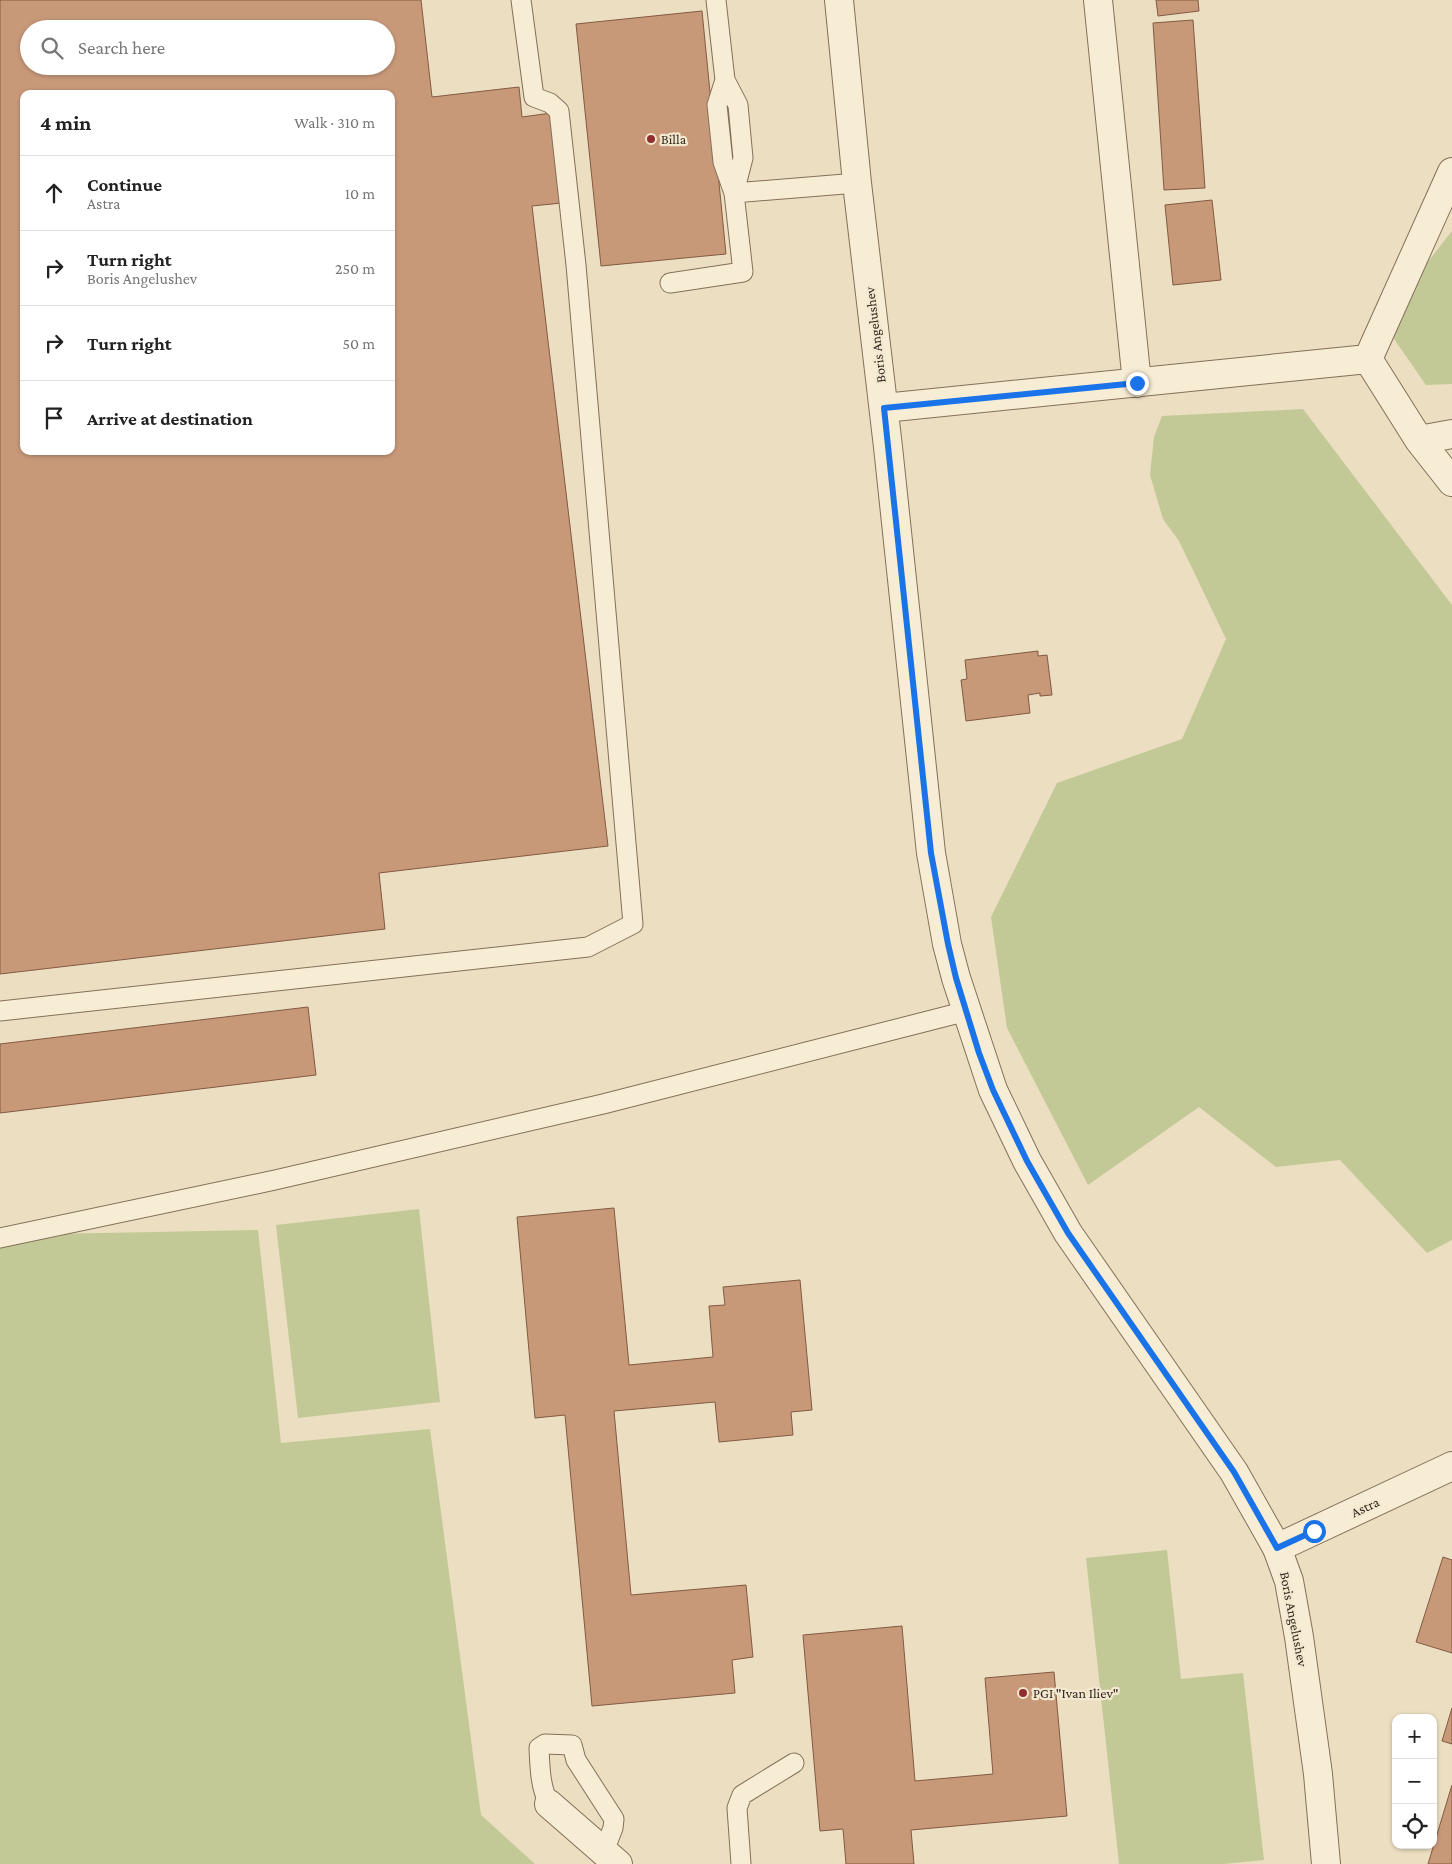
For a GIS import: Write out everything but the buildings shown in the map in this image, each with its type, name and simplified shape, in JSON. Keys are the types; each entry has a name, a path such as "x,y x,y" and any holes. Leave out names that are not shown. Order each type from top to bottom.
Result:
{"street":[{"name":"Boris Angelushev","path":"839,0 857,183 884,408 931,853 956,978 993,1090 1027,1161 1068,1233 1234,1472 1277,1548 1288,1581 1299,1637 1318,1774 1326,1864"},
{"path":"1098,0 1137,383"},
{"path":"1368,359 1452,172"},
{"path":"884,408 1368,359"},
{"path":"1368,359 1419,440 1452,482"},
{"path":"1419,440 1452,434"},
{"name":"Astra","path":"1277,1548 1452,1466"},
{"path":"549,1804 611,1858"}],"lane":[{"path":"0,1011 588,947 633,924 576,265 559,111 550,103 534,97 522,0"},
{"path":"670,283 743,272 734,193 743,158 738,105 725,80 716,0"},
{"path":"734,193 857,183"},
{"path":"0,1238 275,1180 603,1104 967,1011"},
{"path":"549,1804 540,1778 539,1748 545,1744 572,1745 576,1760 614,1819 611,1858"},
{"path":"741,1864 737,1808 742,1795 794,1763"}],"green space":[{"path":"1452,231 1452,384 1426,385 1392,336 1427,263"},
{"path":"1303,409 1452,605 1452,1240 1427,1253 1340,1160 1276,1167 1199,1107 1088,1185 1007,1028 991,917 1057,783 1182,739 1226,639 1179,541 1163,519 1150,475 1154,437 1162,416"},
{"path":"419,1209 440,1402 298,1418 276,1225"},
{"path":"258,1230 281,1443 430,1429 481,1815 535,1864 0,1864 0,1235"},
{"path":"1167,1550 1181,1679 1243,1673 1264,1860 1224,1864 1119,1864 1086,1558"}],"place":[{"name":"Billa","path":"651,139"},
{"name":"PGI \"Ivan Iliev\"","path":"1023,1693"}],"route":[{"path":"1137,383 884,408 931,853 956,978 979,1053 993,1090 1027,1161 1068,1233 1234,1472 1277,1548 1314,1531"}]}
